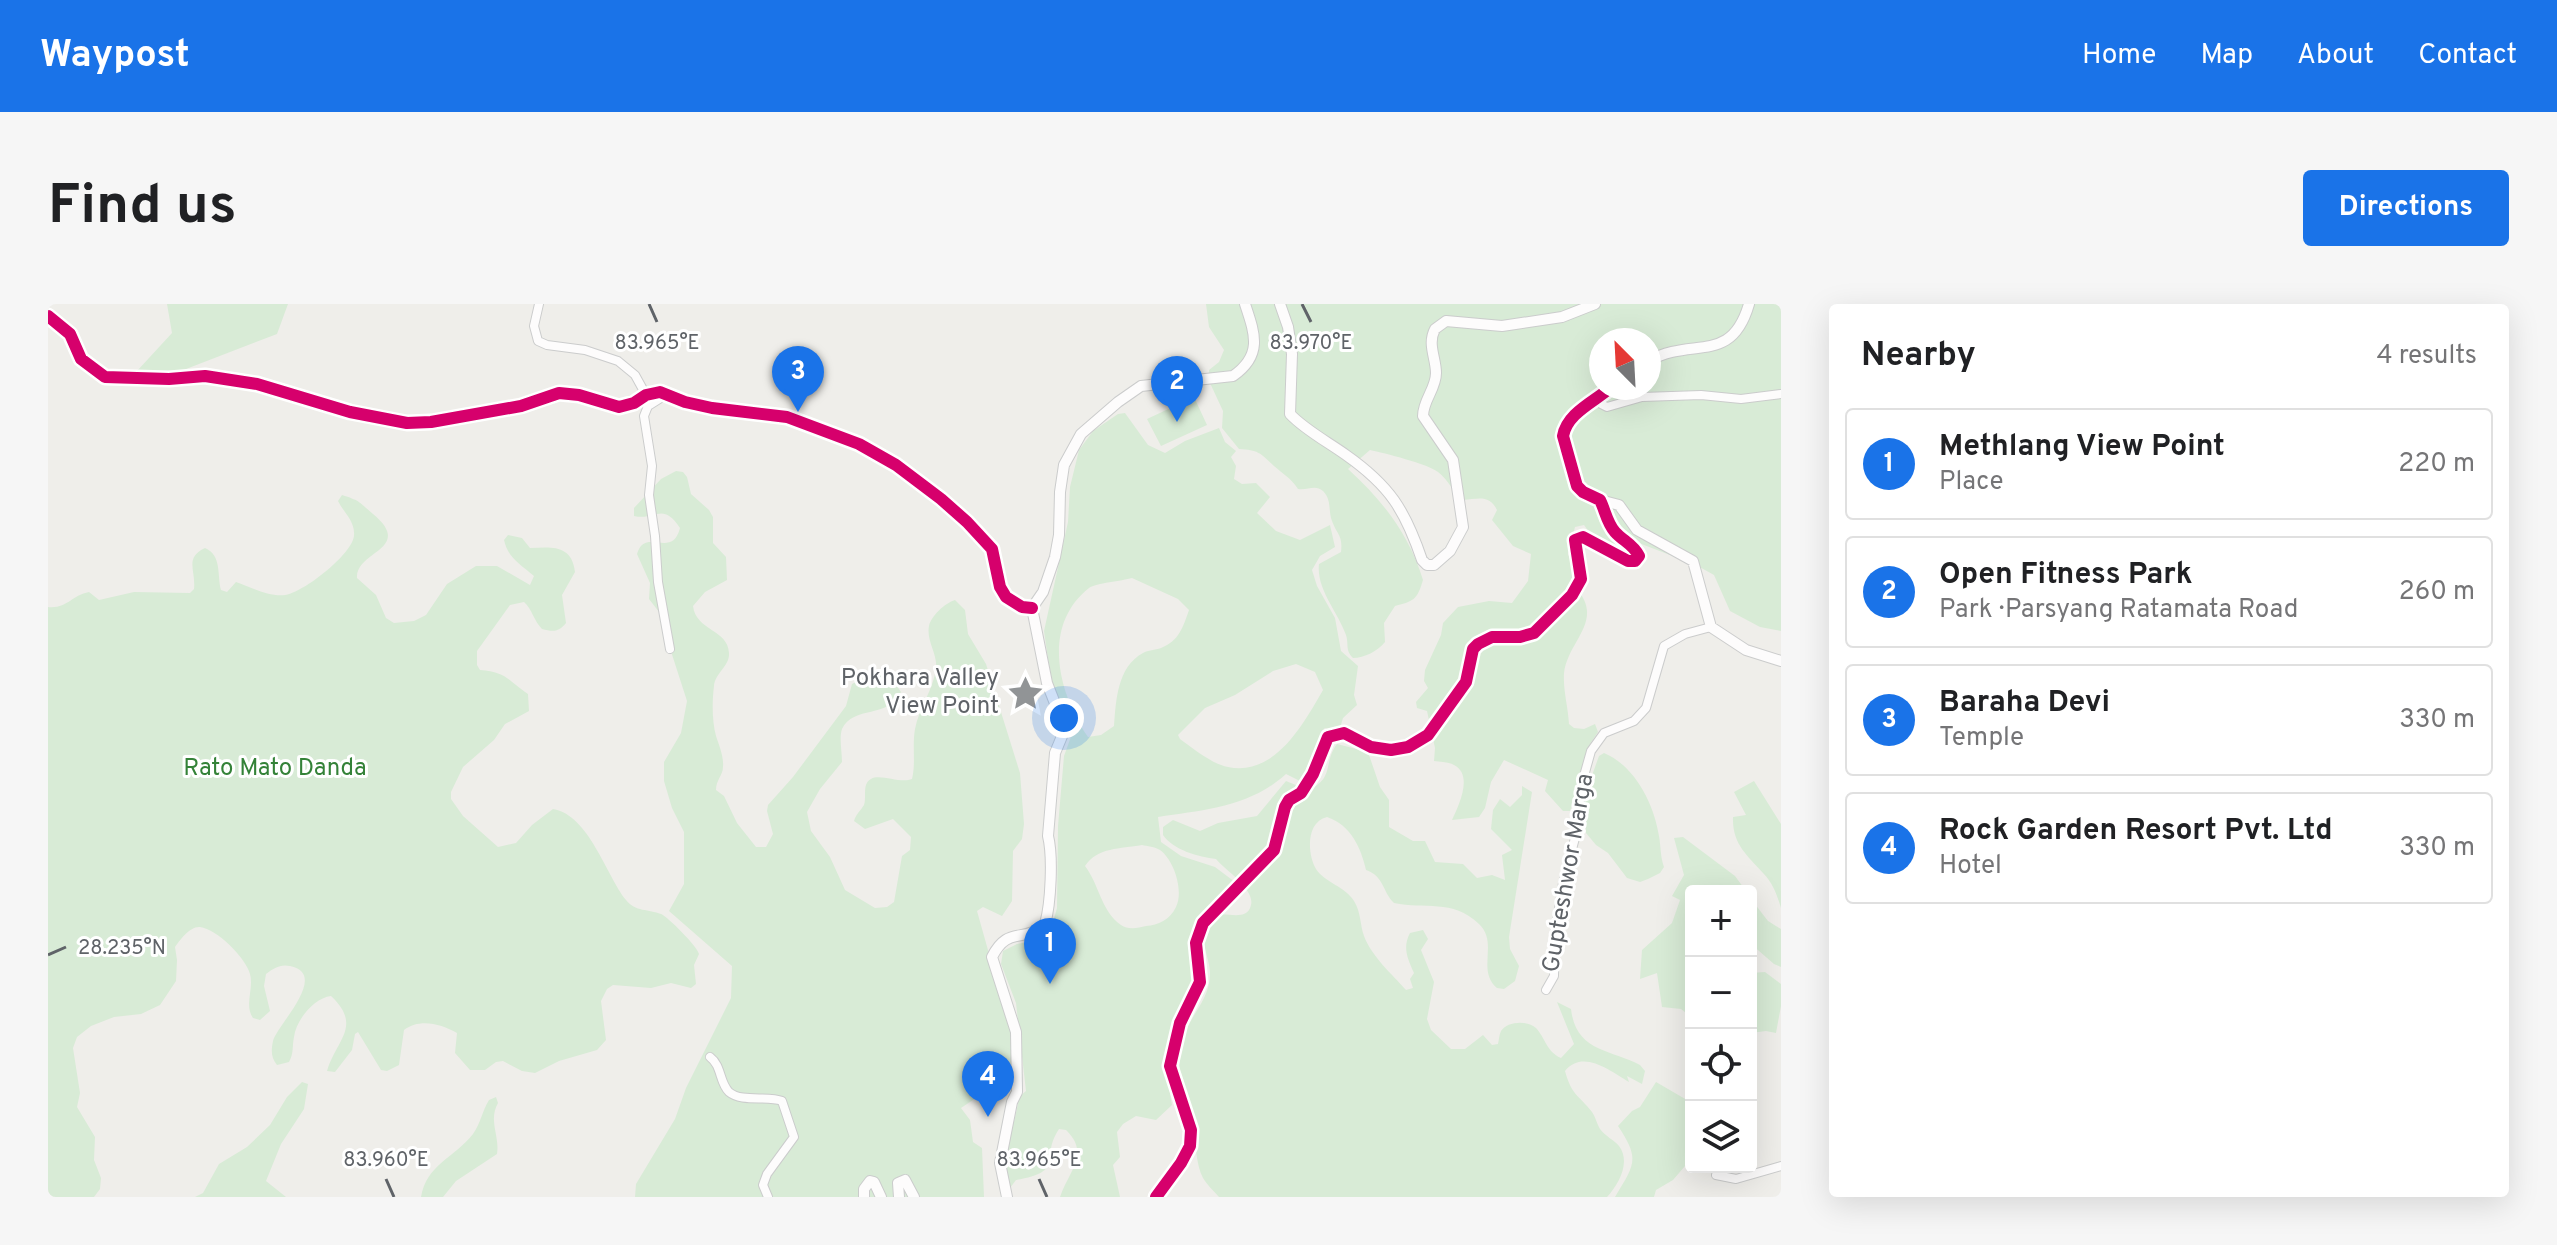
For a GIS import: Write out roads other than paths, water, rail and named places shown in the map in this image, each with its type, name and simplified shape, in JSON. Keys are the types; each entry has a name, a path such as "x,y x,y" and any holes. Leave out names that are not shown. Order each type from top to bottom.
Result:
{"street":[{"path":"539,304 534,326 538,341 585,350 618,361 635,375 646,395"},
{"path":"1032,608 1041,597 1055,557 1064,465 1081,434 1141,386 1233,376 1244,368 1252,356 1254,341 1245,304"},
{"path":"1280,304 1288,327 1292,354 1290,414 1382,484 1403,511 1422,560 1427,565 1434,565 1450,551 1463,527 1453,460 1423,416 1436,377 1431,345 1435,329 1446,321 1487,327 1547,319 1595,304"},
{"path":"1661,356 1675,350 1718,345 1727,340 1740,327 1749,304"},
{"path":"48,316 70,334 81,359 105,377 169,379 205,376 257,384 350,412 418,424 521,406 559,393 579,395 619,407 634,403 646,395 667,394 712,408 787,417 839,435 889,461 967,522 992,549 1000,587 1006,597 1022,607 1032,608"},
{"path":"667,394 648,406 644,416 652,466 649,495 658,582 670,649"},
{"path":"1661,396 1701,395 1741,399 1781,394"},
{"path":"1595,400 1570,420 1563,436 1577,486 1600,500 1619,505 1637,530 1693,561 1711,627 1746,650 1781,661"},
{"path":"1600,400 1607,407 1632,400"},
{"path":"1156,1197 1190,1146 1191,1130 1170,1066 1180,1023 1200,982 1196,943 1203,923 1274,850 1285,807 1289,800 1301,793 1313,774 1328,737 1344,733 1371,747 1391,750 1417,742 1435,728 1466,682 1473,649 1478,644 1492,637 1520,637 1534,633 1572,595 1581,579 1575,540 1583,537 1628,561 1635,561 1638,552 1616,533 1600,500"},
{"path":"1007,1197 1000,1163 1012,1102 1017,1092 1016,1032 992,957 1004,939 1034,932 1045,924 1051,881 1048,836 1055,753 1065,729 1047,683 1032,608"},
{"name":"Gupteshwor Marga","path":"1546,990 1554,976 1555,934 1563,883 1575,838 1582,783 1591,751 1604,733 1634,721 1646,708 1664,646 1685,634 1711,627"},
{"path":"710,1057 717,1062 728,1091 737,1096 772,1097 782,1101 794,1137 767,1174 763,1185 768,1197"},
{"path":"1716,1175 1736,1179 1781,1166"},
{"path":"899,1197 898,1183 905,1180 914,1197"},
{"path":"864,1197 866,1184 870,1181 874,1182 881,1197"}],"place":[{"name":"Baraha Devi","path":"798,412"},
{"name":"Open Fitness Park","path":"1177,422"},
{"name":"Pokhara Valley View Point","path":"1025,693"},
{"name":"Methlang View Point","path":"1050,984"},
{"name":"Rock Garden Resort Pvt. Ltd","path":"988,1117"}],"park label":[{"name":"Rato Mato Danda","path":"275,769"}]}
